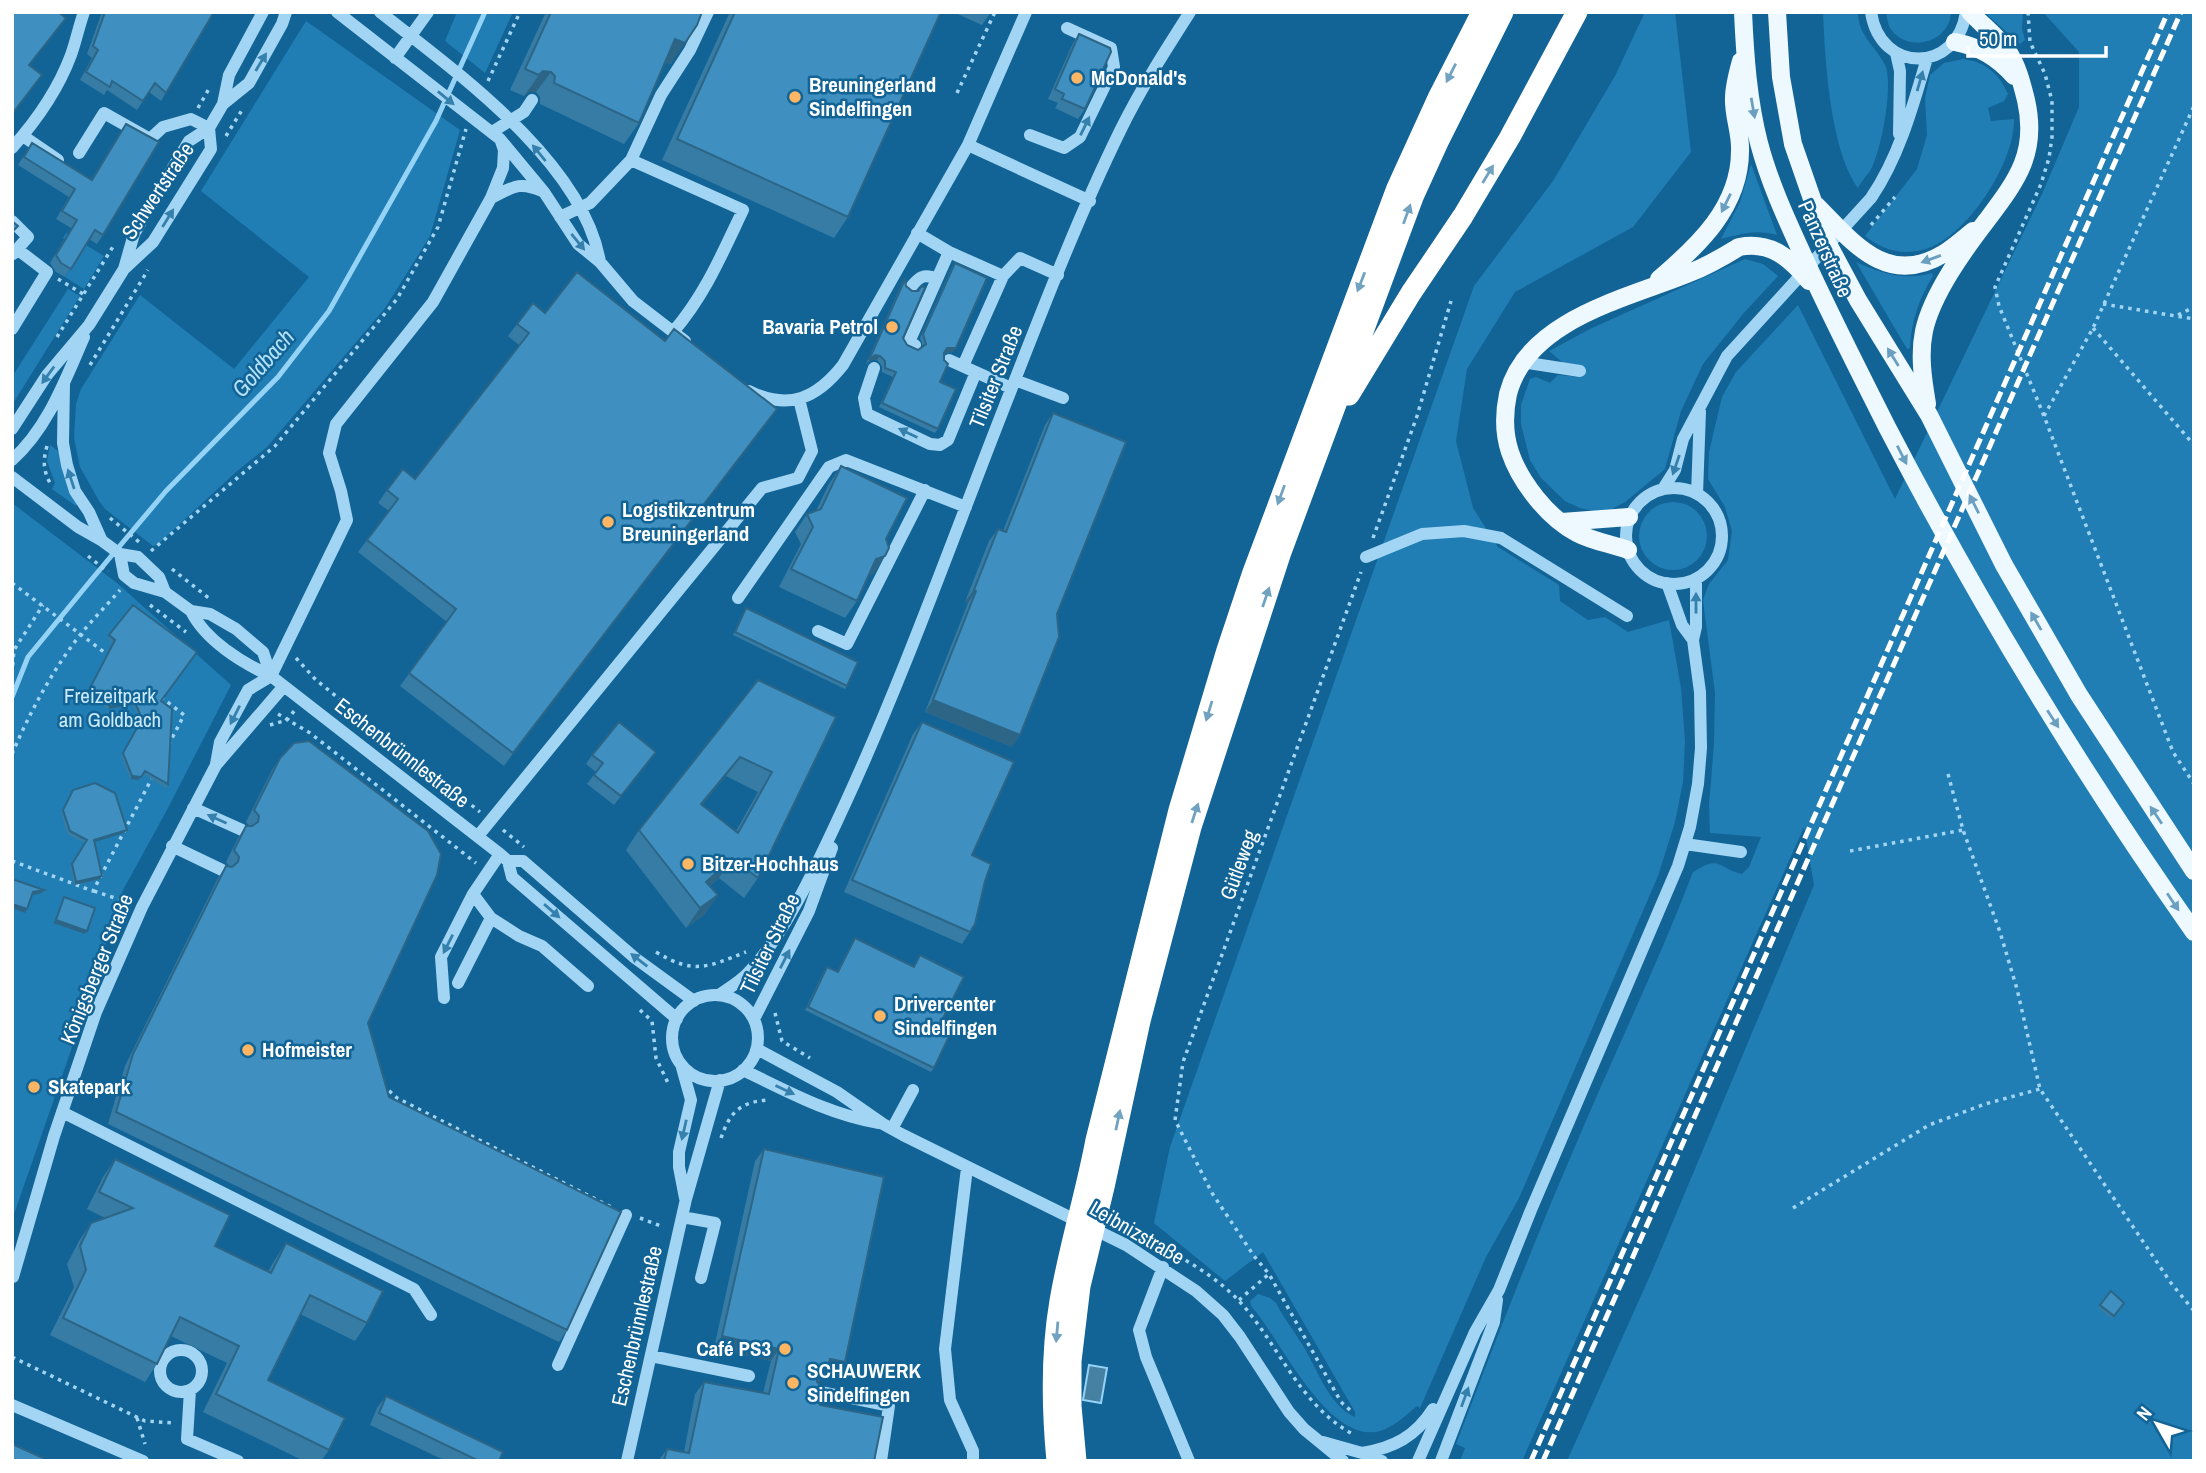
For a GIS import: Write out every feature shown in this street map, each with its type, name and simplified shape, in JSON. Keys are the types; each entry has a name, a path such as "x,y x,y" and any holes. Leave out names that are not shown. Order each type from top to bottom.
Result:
{"highway":[{"path":"1096,1183 1096,1140 1179,810 1227,650 1284,486 1397,188 1438,98 1482,12"},
{"path":"1076,1461 1071,1417 1071,1361 1076,1269 1096,1183 1191,827 1237,680 1322,439 1413,197 1503,12"},
{"path":"1322,439 1463,216 1510,137 1577,12"},
{"path":"1057,1461 1055,1346 1060,1301 1076,1269"}],"main road":[{"name":"Panzerstraße","path":"1743,12 1750,93 1759,143 1780,203 1826,307 1962,568 2028,679 2125,831 2194,932"},
{"path":"1777,12 1781,77 1793,144 1827,242 1858,300 1929,415 2004,565 2078,695 2194,871"},
{"path":"1929,415 1921,351 1924,329 1946,280 2014,184 2027,155 2030,120 2023,87 2008,51 1968,12"},
{"path":"1651,285 1693,250 1713,227 1731,193 1741,151 1734,98 1744,41"},
{"path":"1955,42 1971,45 1997,59 2023,87"},
{"path":"1812,201 1870,257 1899,266 1926,262 1943,254 1987,221"},
{"path":"1628,550 1580,534 1562,522 1525,483 1514,464 1508,447 1506,402 1522,362 1540,342 1556,330 1651,285 1687,274 1740,247 1763,247 1783,254 1798,267 1826,307"},
{"path":"1562,522 1629,517"}],"street":[{"name":"Schwertstraße","path":"124,269 134,234 166,179 189,141 209,128 223,104 229,75 263,12"},
{"name":"Schwertstraße","path":"223,104 249,83 286,12"},
{"path":"337,12 496,135 544,192 578,244 600,262 633,301 698,351"},
{"path":"380,12 437,56 511,120 565,184 597,244 600,262"},
{"path":"395,58 428,12"},
{"path":"560,217 590,203 631,160 661,95 690,50 708,12"},
{"path":"734,380 761,397 782,401 799,399 812,395 825,385 843,365 968,145 1026,12"},
{"name":"Tilsiter Straße","path":"719,995 748,973 776,934 818,861 862,766 927,610 1013,384 1121,129 1189,12"},
{"path":"1871,12 1878,36 1896,53 1911,58 1927,58 1947,50 1964,26 1968,12"},
{"path":"12,148 38,118 60,81 72,54 80,14"},
{"path":"1030,135 1064,148 1080,137 1114,67 1111,48 1067,28"},
{"path":"1896,53 1900,71 1899,141"},
{"path":"1663,489 1675,470 1683,439 1727,356 1858,213 1881,183 1914,105 1927,58"},
{"path":"496,135 524,112 532,100"},
{"path":"79,153 104,113 150,139 163,127 191,119 209,128"},
{"name":"Schwertstraße","path":"12,429 47,375 89,325 124,269 153,242 211,149 209,128"},
{"path":"271,676 347,520 329,453 336,424 433,302 491,198 503,169 504,150 496,135"},
{"path":"23,136 74,171"},
{"path":"968,145 1090,201"},
{"path":"631,160 743,210 708,284 694,308 673,332"},
{"path":"491,198 517,185 528,185 544,192"},
{"path":"12,221 28,237 15,251 47,272 12,329"},
{"path":"917,233 949,252 1003,276"},
{"path":"915,345 909,342 949,252"},
{"path":"962,366 1003,276 1020,258 1058,275"},
{"path":"911,287 918,278 925,275 937,279"},
{"name":"Schwertstraße","path":"12,460 38,432 64,383 89,325"},
{"path":"949,360 976,372 1063,398"},
{"path":"1522,362 1580,371"},
{"path":"874,368 864,398 867,414 930,444 940,445 948,440 976,372"},
{"path":"64,383 63,443 67,466 75,491 89,512 102,540"},
{"path":"478,836 762,488 798,478 813,451 799,399"},
{"path":"1697,494 1700,411"},
{"path":"738,598 829,467 846,460 966,507"},
{"path":"12,477 120,555 124,580"},
{"path":"1682,488 1697,494 1713,507 1721,526 1722,536 1712,565 1696,579 1680,584 1667,583 1648,576 1635,565 1628,550 1626,533 1629,517 1638,503 1651,493 1682,488"},
{"path":"818,631 847,644 925,490"},
{"path":"1366,558 1422,534 1464,531 1501,538 1627,616"},
{"path":"120,555 145,554"},
{"name":"Eschenbrünnlestraße","path":"145,554 165,592"},
{"path":"1418,1461 1475,1332 1499,1290 1668,891 1685,844 1698,784 1701,748 1700,692 1693,640 1696,627 1696,579"},
{"name":"Eschenbrünnlestraße","path":"124,580 165,592 191,611 203,630 253,668 271,676 504,857 523,861 635,958 694,1001"},
{"path":"1667,583 1682,625 1693,640"},
{"name":"Eschenbrünnlestraße","path":"191,611 210,614 236,629 263,652 271,676"},
{"name":"Königsberger Straße","path":"216,765 220,742 248,690 271,676"},
{"name":"Königsberger Straße","path":"13,1277 62,1112 104,992 142,907 216,765 284,686"},
{"name":"Tilsiter Straße","path":"754,1019 809,911 862,766"},
{"path":"193,808 242,830"},
{"path":"1685,844 1741,852"},
{"path":"172,846 222,870"},
{"path":"444,998 441,957 473,894 488,872 504,857"},
{"name":"Eschenbrünnlestraße","path":"504,857 512,877 677,1019"},
{"path":"473,894 491,918 519,936 542,946 588,986"},
{"path":"457,983 491,918"},
{"path":"719,995 740,1002 754,1019 757,1029 757,1049 751,1061 732,1077 720,1080 699,1077 681,1064 673,1042 677,1019 684,1009 706,996 719,995"},
{"name":"Leibnizstraße","path":"757,1049 837,1092 887,1126 1126,1245 1163,1267 1223,1315 1255,1357 1289,1412 1343,1461"},
{"name":"Eschenbrünnlestraße","path":"681,1064 691,1100 679,1152 685,1199"},
{"name":"Leibnizstraße","path":"743,1070 826,1110 848,1118 887,1126"},
{"name":"Eschenbrünnlestraße","path":"626,1461 652,1356 685,1199 720,1080"},
{"path":"887,1126 913,1090"},
{"path":"62,1112 414,1289 431,1315"},
{"path":"967,1168 945,1349 950,1401 973,1451 973,1461"},
{"path":"558,1365 626,1215"},
{"path":"681,1217 715,1223 701,1278"},
{"path":"1163,1267 1139,1330 1146,1357 1189,1461"},
{"path":"1441,1461 1494,1322 1499,1290"},
{"path":"652,1356 749,1376"},
{"name":"Leibnizstraße","path":"1363,1452 1393,1446 1412,1434 1426,1420 1455,1377"},
{"path":"190,1390 187,1439 238,1461"},
{"path":"817,1391 889,1406 881,1461"},
{"path":"12,1405 144,1455"},
{"name":"Leibnizstraße","path":"1319,1441 1363,1452 1382,1461"}],"path":[{"path":"480,92 520,12"},
{"path":"957,93 995,12"},
{"path":"2028,12 2030,42 2045,74 2052,101 2052,137 2041,184 1995,287 1999,306 2174,752 2194,784"},
{"path":"2044,416 2093,328 2194,106"},
{"path":"115,523 145,554 275,446 397,299 438,227 469,116"},
{"path":"1871,225 1895,197"},
{"path":"47,272 83,294"},
{"name":"Gütleweg","path":"1350,1410 1341,1402 1269,1274 1212,1193 1175,1120 1184,1062 1417,416 1451,301"},
{"path":"2103,304 2194,319"},
{"path":"2177,316 2194,307"},
{"path":"2093,328 2194,445"},
{"path":"39,498 50,482 44,464 49,439"},
{"path":"88,556 124,580 193,638"},
{"path":"173,569 216,604"},
{"path":"12,754 46,685 81,634 124,580"},
{"path":"12,583 112,658"},
{"path":"12,674 14,650 43,605"},
{"path":"285,650 316,680 533,853"},
{"path":"153,691 184,715 166,750"},
{"path":"287,720 310,733 488,872"},
{"path":"93,891 154,774"},
{"path":"1948,774 1962,830 2000,932 2017,989 2040,1089 2171,1283 2194,1311"},
{"path":"1850,851 1962,830"},
{"path":"12,861 142,907"},
{"path":"646,946 675,964 709,967 747,951"},
{"path":"632,1002 652,1021 656,1058 670,1087"},
{"path":"379,1081 397,1098 626,1215 660,1226"},
{"path":"1793,1208 1929,1125 1984,1104 2040,1089"},
{"path":"720,1141 727,1120 737,1109 750,1103 773,1100"},
{"path":"1223,1315 1269,1274"},
{"path":"12,1357 145,1421 175,1423"},
{"path":"136,1416 144,1455"}],"green space":[{"path":"457,12 513,12 485,73 445,41"},
{"path":"1645,12 1675,12 1691,152 1633,227 1515,292 1467,369 1456,441 1473,508 1498,547 1559,585 1560,601 1588,620 1605,617 1628,632 1669,620 1681,688 1685,741 1683,782 1675,822 1658,876 1519,1198 1486,1257 1420,1408 1417,1406 1398,1422 1382,1430 1357,1430 1339,1420 1322,1404 1251,1306 1250,1301 1258,1294 1276,1303 1330,1394 1345,1411 1355,1417 1355,1412 1263,1252 1225,1281 1154,1223 1170,1147 1474,286 1553,181 1615,76"},
{"path":"1823,12 1858,12 1861,28 1885,65 1887,74 1887,102 1878,150 1870,171 1858,188 1841,151 1835,128 1825,54"},
{"path":"1886,12 1951,12 1949,23 1936,38 1917,43 1897,36 1890,28"},
{"path":"1984,12 2023,12 2022,29 2025,40 2020,44"},
{"path":"2043,12 2194,12 2194,1461 1567,1461 1653,1269 1814,885 1804,827 1522,1461 1460,1461 1465,1448 1456,1444 1513,1296 1693,872 1714,863 1742,874 1749,867 1761,837 1710,833 1715,693 1703,600 1709,584 1728,560 1732,531 1725,507 1708,479 1709,452 1722,397 1736,372 1798,305 1895,499 2043,192 2079,107 2079,52"},
{"path":"306,21 460,130 430,236 385,308 267,447 153,546 105,509 80,467 74,438 76,404 81,389 140,295 234,369 309,277 201,191"},
{"path":"1963,59 1990,70 2008,94 2004,101 1988,108 1991,121 2014,119 2007,156 1998,176 1973,213 1942,241 1926,249 1909,252 1879,245 1865,236 1917,169 1927,135 1925,98 1930,75 1944,63"},
{"path":"1751,164 1777,235 1755,232 1721,239 1740,202"},
{"path":"66,233 104,256 84,289 65,277 82,250 63,238"},
{"path":"1745,259 1763,264 1778,276 1703,364 1681,411 1665,469 1625,502 1612,509 1599,512 1565,501 1541,478 1530,460 1521,424 1521,405 1530,379 1536,377 1550,383 1558,375 1580,377 1549,351 1590,329"},
{"path":"1856,262 1893,275 1932,273 1917,310 1910,348 1907,349"},
{"path":"68,289 80,296 12,405 12,377"},
{"path":"50,445 58,451 78,503 76,506 52,489 55,483 47,461"},
{"path":"1680,502 1701,517 1707,529 1705,549 1697,560 1680,570 1666,570 1649,560 1641,549 1639,529 1649,512 1660,504"},
{"name":"Freizeitpark am Goldbach","path":"12,503 117,583 231,685 123,890 86,1007 12,1220"}],"shaded area":[{"path":"1089,1365 1107,1368 1101,1403 1083,1400"}],"building":[{"path":"12,12 58,12 66,18 29,65 42,75 12,114"},
{"path":"105,12 214,12 166,93 155,83 143,101 112,81 110,87 86,72 98,50 93,46"},
{"path":"551,12 702,12 685,43 675,39 639,123 554,83 555,76 551,72 543,71 539,75 525,69"},
{"name":"Breuningerland Sindelfingen","path":"735,12 941,12 848,217 677,139"},
{"name":"McDonald's","path":"1079,34 1110,48 1111,52 1085,109 1062,99 1064,94 1055,89"},
{"path":"126,124 159,142 103,235 95,230 71,269 61,263 56,255 77,220 62,211 75,189 24,157 32,143 92,180"},
{"path":"12,221 18,226 12,232"},
{"path":"955,263 987,278 956,348 947,348 944,353 944,360 948,364 940,382 956,389 938,429 882,403 896,372 885,368 885,361 880,356 875,355 869,360 905,279 906,286 912,291 918,291 922,286 925,288 903,338 907,345 918,350 926,344 923,334"},
{"path":"577,272 665,341 674,329 777,409 513,753 409,673 456,609 367,540 398,499 387,490 403,469 415,479 529,333 517,324 533,303 545,313"},
{"path":"1053,413 1126,442 1057,614 1059,637 1020,735 933,700 998,529 1006,532"},
{"path":"841,466 907,498 886,539 889,548 885,556 876,559 857,601 791,569 813,527 807,514 821,509"},
{"path":"133,605 197,652 161,701 172,709 168,784 145,771 141,777 132,776 123,753 142,719 135,702 110,706 89,690 115,640 109,635"},
{"path":"746,608 858,662 847,686 735,632"},
{"path":"758,680 836,717 758,878 732,858 706,882 718,895 700,908 639,830","holes":["740,757 772,772 738,833 701,804"]},
{"path":"619,722 656,752 621,796 594,775 603,763 592,755"},
{"path":"922,722 1014,762 972,855 991,864 975,924 970,932 852,880"},
{"name":"Hofmeister","path":"309,741 428,831 441,854 437,875 368,1023 389,1097 621,1212 567,1330 116,1112 133,1054 226,866 232,867 238,862 239,857 234,850 246,826 258,822 259,816 254,810 280,758 294,743"},
{"path":"95,783 115,793 127,830 94,840 102,876 76,882 72,864 87,840 70,831 63,810 73,790"},
{"path":"12,879 44,890 33,892 27,909 12,904"},
{"path":"64,897 95,908 87,931 56,920"},
{"name":"Drivercenter Sindelfingen","path":"855,938 914,967 920,955 964,977 943,1018 955,1024 934,1068 808,1007 827,967 838,972"},
{"path":"764,1149 884,1177 845,1362 830,1359 827,1370 817,1377 817,1382 824,1388 820,1405 883,1417 874,1461 664,1461 667,1449 689,1453 704,1382 769,1394 779,1349 722,1336"},
{"path":"115,1159 230,1215 215,1246 271,1273 286,1243 383,1291 367,1323 310,1295 268,1380 345,1418 329,1450 216,1394 239,1346 180,1317 157,1364 63,1318 86,1270 80,1246 91,1223 133,1208 99,1192"},
{"path":"2111,1291 2124,1303 2114,1316 2100,1305"},
{"path":"386,1396 503,1452 499,1461 479,1461 379,1413"},
{"path":"12,1444 43,1458 42,1461 12,1461"}],"waterway":[{"name":"Goldbach","path":"12,697 28,657 92,579 166,491 278,377 329,311 436,121 485,12"}],"railway":[{"path":"1531,1461 2168,12"},
{"path":"1543,1461 2181,12"}],"place":[{"name":"McDonald's","path":"1077,78"},
{"name":"Breuningerland Sindelfingen","path":"795,97"},
{"name":"Bavaria Petrol","path":"892,327"},
{"name":"Logistikzentrum Breuningerland","path":"608,522"},
{"name":"Bitzer-Hochhaus","path":"688,864"},
{"name":"Drivercenter Sindelfingen","path":"880,1016"},
{"name":"Hofmeister","path":"248,1050"},
{"name":"Skatepark","path":"34,1087"},
{"name":"Café PS3","path":"785,1349"},
{"name":"SCHAUWERK Sindelfingen","path":"793,1383"}]}
